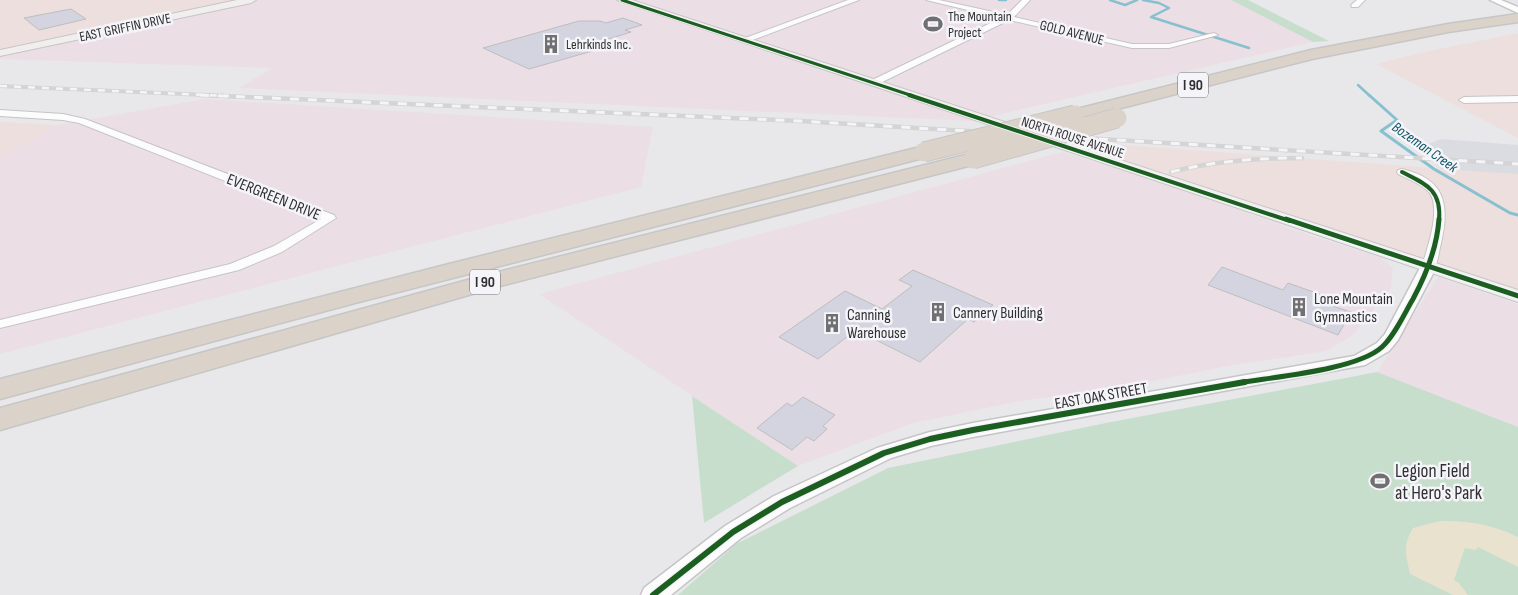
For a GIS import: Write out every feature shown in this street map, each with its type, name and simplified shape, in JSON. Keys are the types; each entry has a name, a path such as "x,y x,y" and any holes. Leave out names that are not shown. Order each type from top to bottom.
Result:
{"highway":[{"name":"I 90","path":"0,390 159,346 480,262 1311,55 1448,28 1517,18"},
{"name":"I 90","path":"0,419 491,281 973,159 1117,118 1331,65 1465,36 1517,18"}],"main road":[{"name":"EAST GRIFFIN DRIVE","path":"0,54 251,0"},
{"name":"NORTH ROUSE AVENUE","path":"622,0 1518,296"}],"street":[{"path":"744,40 855,0"},
{"name":"GOLD AVENUE","path":"930,0 1132,46 1164,46 1214,34"},
{"path":"1495,0 1517,18"},
{"path":"873,83 1009,17 1025,1"},
{"path":"1464,100 1518,99"},
{"name":"EVERGREEN DRIVE","path":"0,113 62,117 82,121 330,218 278,249 234,267 0,324"},
{"name":"EAST OAK STREET","path":"654,595 732,532 782,502 884,453 930,439 973,430 1359,361 1383,347 1392,336 1429,266 1439,221 1440,204 1434,191 1402,172"}],"shaded area":[{"path":"0,0 251,0 4,53 0,49"},
{"path":"251,0 1231,0 1313,42 971,121 239,88 272,68 0,59 0,56 228,7"},
{"path":"1518,33 1518,138 1376,64 1420,53"},
{"path":"205,99 653,127 641,187 0,354 0,157 58,125"},
{"path":"0,122 58,125 0,157"},
{"path":"1441,139 1518,145 1518,174 1441,169 1418,148"},
{"path":"1079,142 1518,174 1518,290 1074,144"},
{"path":"1062,152 1152,179 1312,236 1380,257 1393,268 1391,288 1354,334 1327,351 1228,366 1134,385 1021,401 913,423 798,466 539,294"},
{"path":"1438,277 1518,304 1518,427 1377,372"}],"green space":[{"path":"1231,0 1248,0 1329,41 1313,42"},
{"path":"1377,372 1518,427 1518,595 678,595 736,544 888,468 1106,423"},
{"path":"692,396 798,466 704,523"}],"sand":[{"path":"1440,521 1480,524 1518,537 1518,567 1478,547 1476,550 1465,548 1454,580 1459,583 1468,595 1453,595 1410,574 1406,546 1413,528"}],"building":[{"path":"71,9 86,19 39,30 24,18"},
{"name":"Lehrkinds Inc.","path":"623,18 642,25 625,30 631,32 599,42 610,46 529,69 483,48 579,21 600,21 606,23"},
{"name":"Lone Mountain Gymnastics","path":"1222,267 1283,290 1288,283 1322,295 1318,301 1351,312 1338,335 1208,285"},
{"name":"Cannery Building","path":"913,270 993,305 974,322 968,319 920,362 856,330 818,359 779,337 845,291 882,309 912,286 899,280"},
{"path":"803,397 835,415 823,426 827,429 814,441 807,437 792,450 757,428 787,403 792,406"}],"waterway":[{"name":"Bozeman Creek","path":"999,0 1006,0"},
{"name":"Bozeman Creek","path":"1110,0 1125,5 1137,0"},
{"name":"Bozeman Creek","path":"1143,0 1159,3 1169,8 1151,17 1249,48"},
{"name":"Bozeman Creek","path":"1358,85 1370,96"},
{"name":"Bozeman Creek","path":"1369,95 1397,120 1381,131 1434,169 1510,213 1518,215"}],"railway":[{"path":"0,86 229,96"},
{"path":"200,95 800,121 1518,164"},
{"path":"1171,172 1203,165 1236,161 1302,158"}],"cycle path":[{"path":"622,0 1518,296"},
{"path":"653,595 733,532 782,502 884,453 930,439 973,430 1324,368 1367,356 1386,343 1407,310 1431,260 1439,225 1440,208 1437,196 1419,180 1402,172"}],"place":[{"name":"The Mountain Project","path":"933,24"},
{"name":"Lehrkinds Inc.","path":"551,44"},
{"name":"Lone Mountain Gymnastics","path":"1299,307"},
{"name":"Cannery Building","path":"938,312"},
{"name":"Canning Warehouse","path":"832,323"},
{"name":"Legion Field at Hero's Park","path":"1380,481"}]}
